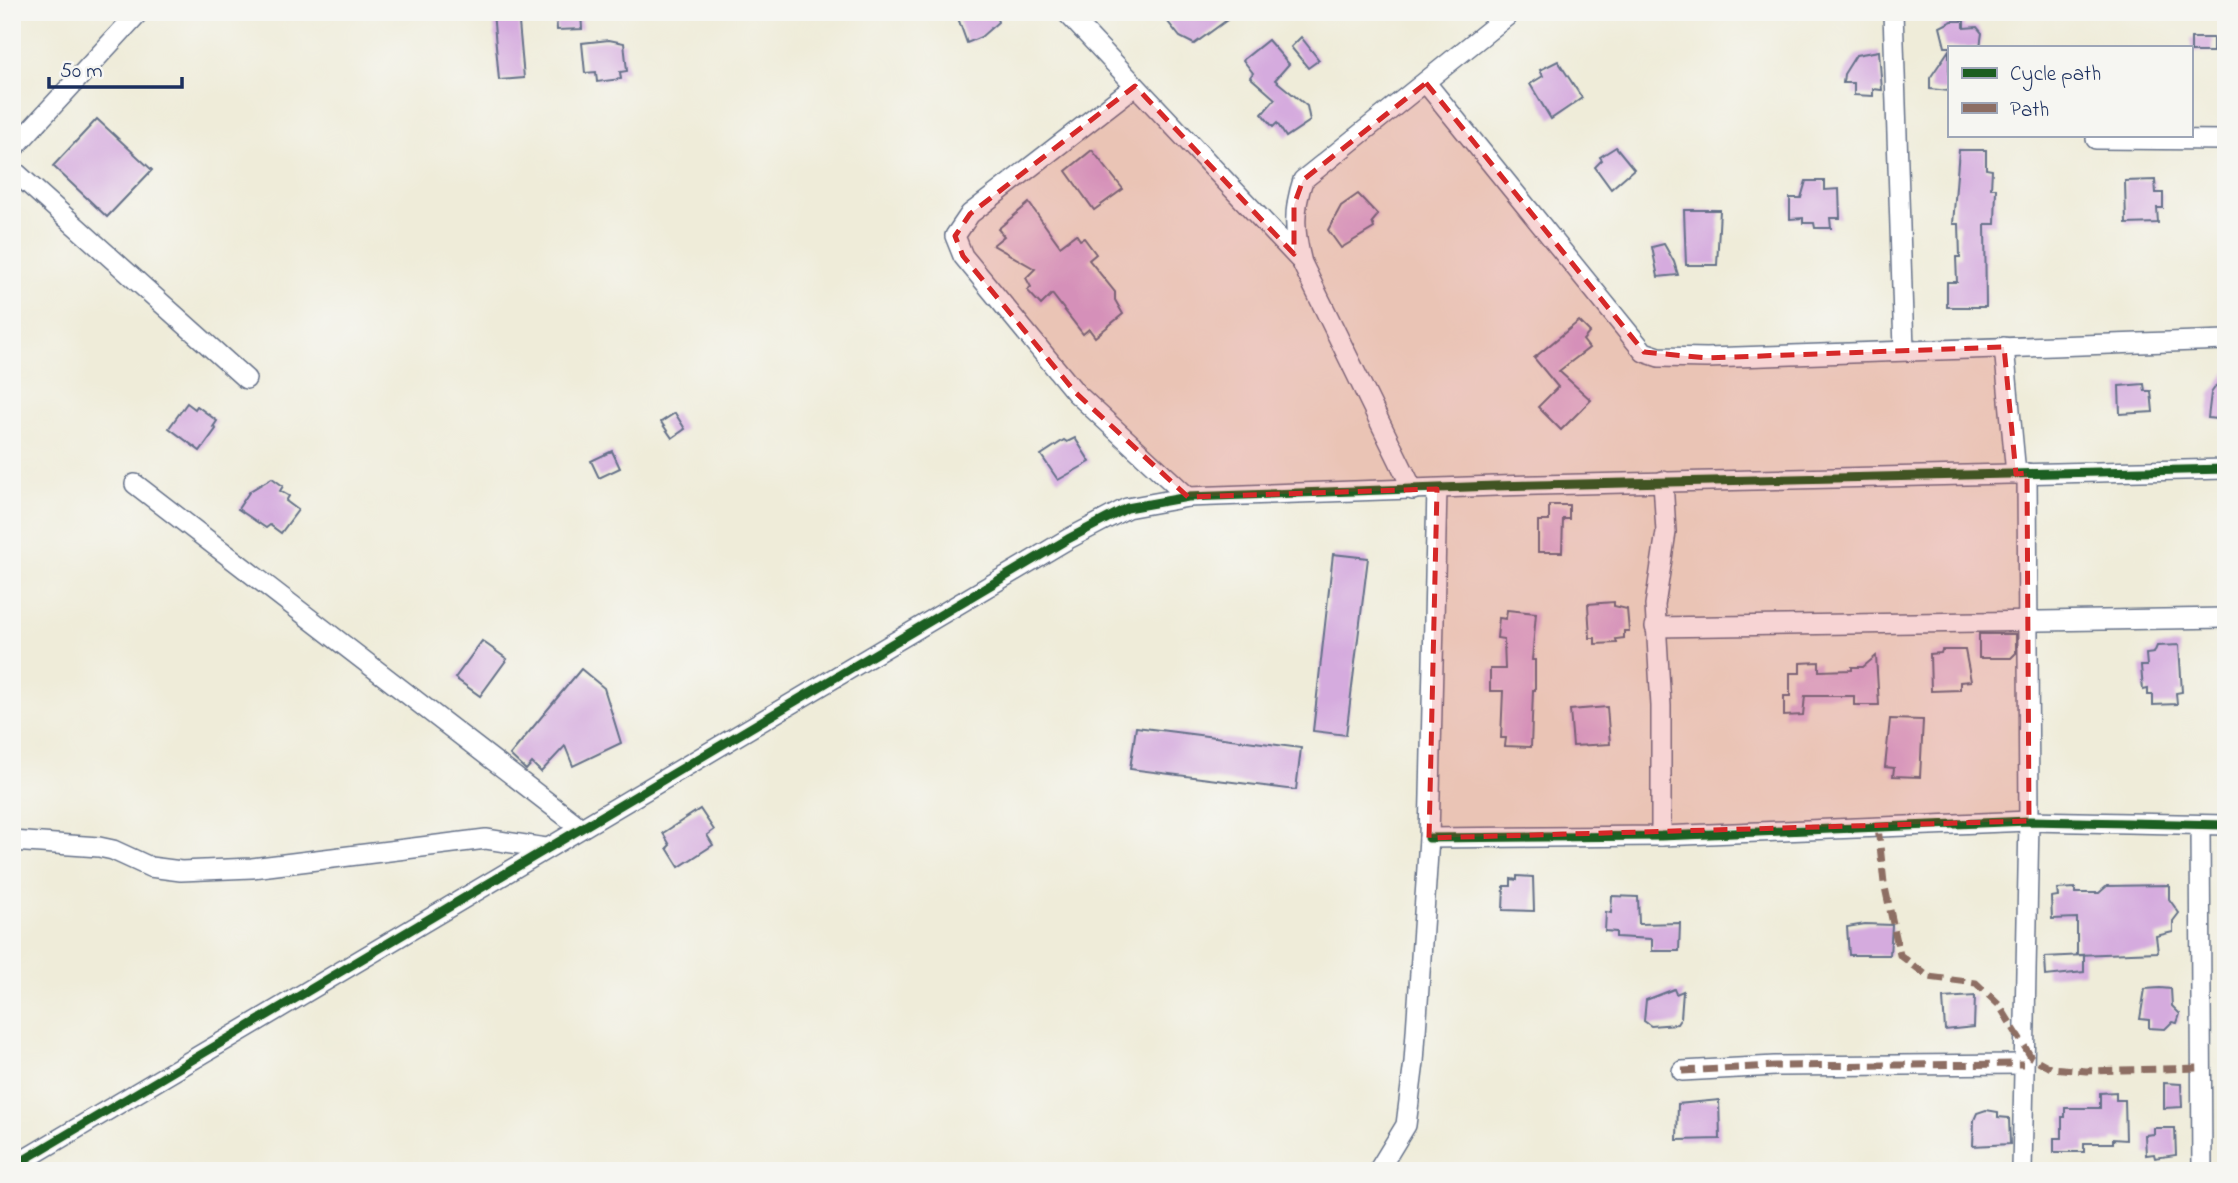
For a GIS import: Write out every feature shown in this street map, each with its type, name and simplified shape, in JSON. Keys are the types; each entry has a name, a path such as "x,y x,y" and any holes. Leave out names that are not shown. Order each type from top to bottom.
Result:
{"street":[{"path":"1066,12 1302,263"},
{"path":"1413,490 1302,263 1294,233 1294,205 1303,180 1512,12"},
{"path":"1892,12 1904,349"},
{"path":"12,150 130,15"},
{"path":"1426,83 1644,352 1659,356 1707,358 1904,349 2226,340"},
{"path":"1136,86 970,214 955,236 963,256 1076,393 1188,497"},
{"path":"2096,139 2226,140"},
{"path":"12,169 246,379"},
{"path":"2004,347 2022,474 2026,621 2029,821 2022,1171"},
{"path":"12,1167 1068,539 1127,508 1188,497 1663,481 2226,469"},
{"path":"1661,836 1661,706 1654,605 1666,532 1663,481"},
{"path":"135,484 581,828"},
{"path":"1378,1171 1406,1125 1414,1062 1429,838 1437,489"},
{"path":"1654,628 2226,618"},
{"path":"1429,838 1661,836 2029,821 2226,825"},
{"path":"2200,826 2202,1171"},
{"path":"12,841 100,847 150,867 181,871 252,868 486,839 547,848"},
{"path":"1682,1071 1775,1066 2024,1064"}],"highlighted area":[{"path":"1426,83 1644,352 1707,358 2004,347 2016,474 2027,473 2029,821 1429,838 1437,489 1188,497 1076,393 963,256 955,236 970,214 1135,86 1294,254 1294,205 1303,180"}],"building":[{"path":"493,12 518,12 524,78 499,80"},
{"path":"556,12 581,12 582,29 557,30"},
{"path":"965,12 995,12 998,22 981,37 967,43 958,18"},
{"path":"1160,12 1238,12 1194,44 1180,37"},
{"path":"1952,21 1964,21 1964,28 1977,27 1982,33 1980,46 1945,47 1940,27"},
{"path":"1301,37 1319,60 1308,68 1291,47"},
{"path":"2191,38 2213,38 2213,52 2192,52"},
{"path":"609,40 624,43 627,71 620,72 621,79 597,82 596,72 585,73 582,43"},
{"path":"1268,40 1289,64 1275,80 1307,106 1310,121 1286,137 1277,123 1273,127 1262,114 1275,99 1250,77 1253,73 1243,60"},
{"path":"1879,51 1882,90 1873,89 1873,96 1854,95 1854,83 1843,83 1844,74 1856,55"},
{"path":"1948,51 1948,91 1930,89 1930,78"},
{"path":"1558,61 1582,98 1551,119 1530,84 1543,76 1540,70"},
{"path":"97,119 152,170 107,217 53,166"},
{"path":"1616,147 1634,169 1611,189 1595,167 1602,160 1600,157"},
{"path":"1092,150 1123,189 1094,210 1066,171"},
{"path":"1959,150 1986,150 1986,169 1992,170 1991,188 1996,188 1995,224 1985,224 1986,307 1947,307 1947,282 1957,282 1956,257 1960,257 1959,224 1953,224"},
{"path":"2155,180 2156,193 2163,193 2163,208 2157,208 2158,223 2126,224 2125,181"},
{"path":"1806,181 1825,181 1825,190 1839,189 1840,218 1830,218 1831,228 1815,228 1814,223 1803,223 1803,218 1790,219 1790,198 1801,198"},
{"path":"1358,194 1378,215 1372,222 1374,228 1341,248 1328,230 1341,206"},
{"path":"1029,203 1060,246 1076,234 1080,240 1084,238 1096,254 1089,260 1115,292 1115,300 1123,314 1095,337 1089,329 1083,334 1052,294 1041,305 1027,290 1031,287 1026,278 1035,269 993,245 1004,236 998,229"},
{"path":"1684,210 1720,210 1717,265 1686,265"},
{"path":"1664,244 1678,275 1658,277 1652,247"},
{"path":"1579,321 1590,332 1583,340 1589,348 1559,371 1591,400 1561,430 1538,407 1558,387 1534,358"},
{"path":"2226,372 2226,420 2208,418 2211,393"},
{"path":"2144,384 2145,391 2151,391 2153,412 2120,414 2119,386"},
{"path":"187,403 195,409 197,406 217,421 213,427 216,429 200,451 169,428"},
{"path":"675,413 685,429 672,438 661,422"},
{"path":"1075,438 1090,462 1058,480 1041,455 1064,440 1067,442"},
{"path":"612,451 620,468 599,478 591,461"},
{"path":"272,478 283,486 280,491 289,496 286,501 298,510 281,533 270,525 266,528 238,509 250,491"},
{"path":"1549,505 1569,505 1569,519 1563,519 1562,552 1538,552 1538,521 1549,521"},
{"path":"1333,554 1368,558 1346,735 1313,731"},
{"path":"1614,602 1614,606 1627,609 1629,631 1624,631 1624,638 1616,639 1617,643 1595,644 1595,638 1590,638 1588,604"},
{"path":"1507,610 1536,613 1532,660 1535,660 1535,690 1531,747 1505,746 1506,738 1501,738 1503,691 1490,691 1490,669 1505,669 1504,639 1497,638 1499,618 1506,619"},
{"path":"1979,634 2016,634 2016,653 2011,658 1979,658"},
{"path":"482,641 507,659 480,696 455,678"},
{"path":"2179,645 2182,692 2176,693 2177,704 2153,705 2153,695 2148,695 2148,689 2143,690 2141,666 2147,666 2146,654 2154,653 2157,646"},
{"path":"1942,650 1965,650 1971,681 1960,682 1960,690 1931,691 1930,654 1941,653"},
{"path":"1876,656 1879,705 1854,705 1854,696 1805,696 1803,715 1784,716 1784,696 1790,696 1790,673 1800,673 1800,663 1819,662 1819,671 1852,670 1852,667 1863,667"},
{"path":"581,669 604,688 621,743 573,766 565,746 541,772 532,763 526,770 510,755"},
{"path":"1607,707 1610,744 1573,746 1570,710"},
{"path":"1890,719 1923,720 1920,777 1893,776 1894,768 1885,767"},
{"path":"1136,727 1301,748 1296,790 1130,769"},
{"path":"700,809 714,830 707,835 713,845 679,867 667,848 670,845 663,833"},
{"path":"1517,876 1533,877 1534,911 1503,910 1504,886 1511,886 1511,879 1517,880"},
{"path":"2169,885 2169,899 2179,913 2173,921 2173,932 2156,936 2158,952 2077,955 2077,918 2052,919 2051,897 2058,896 2057,889 2075,888 2075,893 2099,893 2107,886"},
{"path":"1612,896 1638,897 1639,924 1680,923 1679,951 1652,951 1652,939 1616,937 1616,932 1605,931 1606,912 1611,913"},
{"path":"1865,924 1892,925 1890,955 1849,955 1847,927"},
{"path":"2084,955 2084,972 2046,976 2045,957"},
{"path":"1674,989 1676,994 1683,991 1681,1018 1677,1024 1651,1026 1644,1021 1646,1000"},
{"path":"2145,989 2171,989 2172,1006 2180,1014 2177,1023 2172,1022 2165,1029 2149,1028 2149,1020 2140,1019"},
{"path":"1975,996 1974,1027 1945,1030 1943,998"},
{"path":"2164,1083 2181,1084 2182,1107 2164,1108"},
{"path":"2116,1092 2116,1100 2125,1100 2126,1140 2084,1143 2084,1152 2054,1152 2054,1138 2062,1138 2065,1108 2100,1108 2100,1093"},
{"path":"1719,1100 1720,1139 1677,1140 1678,1104"},
{"path":"1986,1110 1998,1112 1998,1117 2009,1118 2010,1144 1973,1146 1974,1120 1977,1113"},
{"path":"2154,1128 2175,1128 2176,1155 2155,1158 2154,1154 2146,1155 2145,1135 2154,1134"}],"marked path":[{"path":"1878,827 1884,883 1900,955 1929,977 1976,983 1999,1005 2031,1057 2051,1068 2086,1071 2200,1068"},
{"path":"1682,1071 1775,1066 2023,1064"}],"cycle path":[{"path":"12,1167 1068,539 1127,508 1188,497 1496,486 2226,469"},
{"path":"1429,838 1661,836 2029,821 2226,825"}]}
